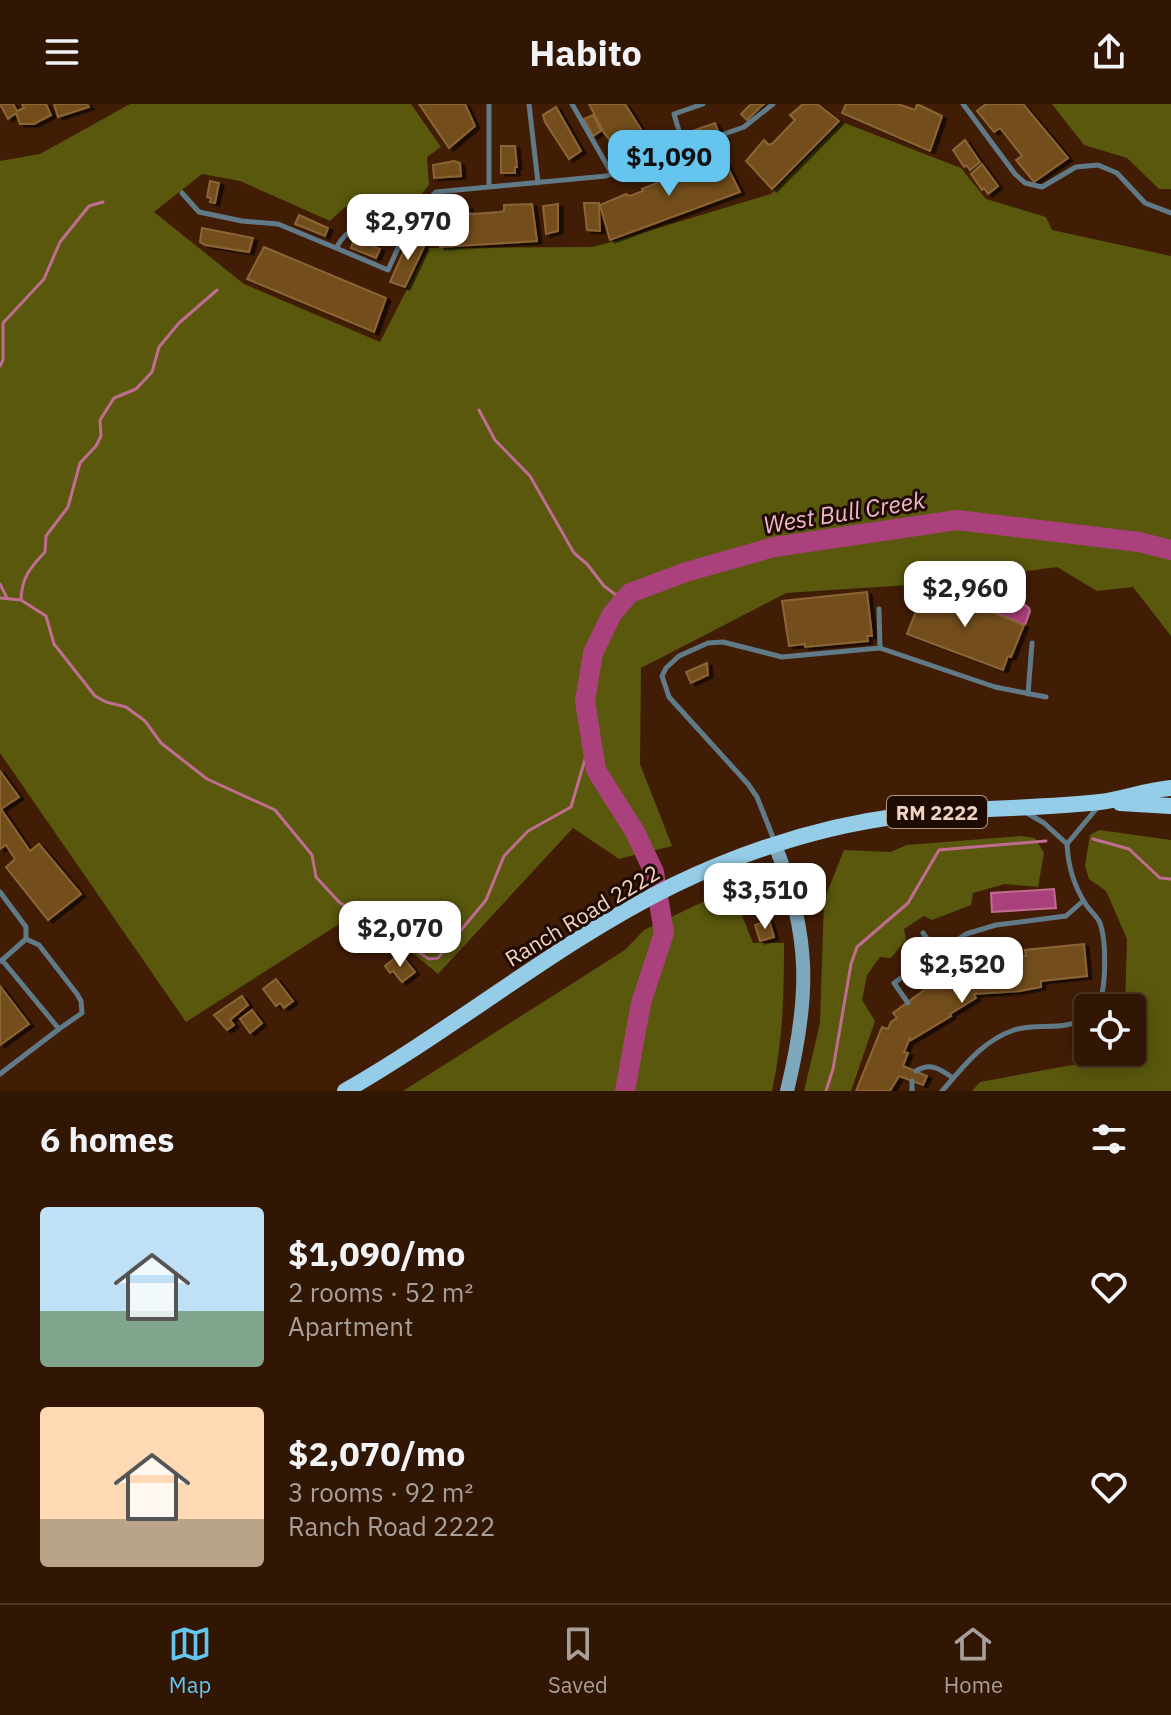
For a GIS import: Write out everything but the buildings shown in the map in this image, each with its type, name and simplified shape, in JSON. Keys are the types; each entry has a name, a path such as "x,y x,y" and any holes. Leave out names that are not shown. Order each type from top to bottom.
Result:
{"main road":[{"name":"Ranch Road 2222","path":"1102,802 1171,788"},
{"name":"Ranch Road 2222","path":"345,1091 617,916 676,885 775,845 871,820 1102,802 1171,806"}],"street":[{"path":"775,845 798,915 805,979 802,1022 787,1091"}],"lane":[{"path":"489,104 489,186"},
{"path":"529,104 538,183"},
{"path":"572,104 612,174"},
{"path":"684,148 674,114 703,104"},
{"path":"336,248 352,228 415,217 436,192 597,178 749,125 773,104"},
{"path":"963,104 1025,183 1042,187 1076,167 1098,165 1117,173 1145,203 1171,213"},
{"path":"182,193 199,212 242,221 278,224 388,270 404,235 403,221"},
{"path":"879,609 880,648"},
{"path":"775,845 757,797 748,784 669,697 662,676 679,656 708,643 734,644 782,657 880,648 995,687 1046,697"},
{"path":"1028,694 1032,643"},
{"path":"1102,802 1067,844 1068,869 1083,901 1100,923 1105,982 1103,994"},
{"path":"1007,807 1029,814 1067,844"},
{"path":"0,892 26,927 26,939 1,960 59,1029"},
{"path":"908,1003 894,983 966,934 996,925 1066,916 1083,901"},
{"path":"923,933 938,954"},
{"path":"0,1074 82,1013 81,1001 39,945 26,939"},
{"path":"942,1091 982,1045 1016,1029 1074,1022"},
{"path":"916,1071 924,1066 936,1067 953,1078"},
{"path":"912,1081 912,1091"}],"shaded area":[{"path":"130,104 411,104 441,147 427,157 429,185 412,205 345,207 330,221 240,181 202,174 154,212 244,284 380,342 428,248 592,247 771,194 842,122 961,168 986,199 1046,217 1052,230 1171,256 1171,636 1133,587 1097,591 1057,567 939,583 786,593 641,668 640,764 672,846 619,859 573,828 438,974 361,910 186,1022 0,753 0,161 40,154"},
{"path":"1052,104 1171,104 1171,189 1159,189 1127,158 1084,145"},
{"path":"977,585 1004,588 1029,608 1025,625 970,602"},
{"path":"1099,830 1171,840 1171,1091 972,1091 980,1082 1074,1065 1146,1066 1146,994 1125,994 1127,939 1106,891 1089,879 1085,866 1090,835"},
{"path":"1020,836 1035,838 1044,853 1038,887 1005,884 973,893 971,905 932,920 924,916 904,929 906,940 891,958 880,957 867,975 862,1000 875,1021 851,1091 804,1091 820,1023 824,900 844,850 890,852 907,845"},
{"path":"1054,889 1056,908 992,912 991,893"},
{"path":"715,896 737,903 753,943 784,943 781,1036 772,1091 403,1091 625,950 644,930"}],"waterway":[{"path":"0,366 3,360 3,323 44,279 60,242 89,206 103,202"},
{"path":"21,599 28,573 45,552 46,536 68,507 80,463 101,436 100,420 114,398 136,389 152,372 159,347 179,323 217,290"},
{"path":"479,410 495,440 530,476 574,553 604,586 624,601"},
{"name":"West Bull Creek","path":"625,1091 641,1003 664,933 654,872 635,832 596,770 585,701 593,653 612,614 630,593 686,572 774,547 957,520 1139,542 1171,550"},
{"path":"0,584 7,598"},
{"path":"0,598 21,600 46,616 54,644 95,696 126,707 145,721 161,743 207,779 275,810 312,855 316,877 340,903 402,935 411,947 429,959 438,958 486,900 504,856 528,831 571,807 591,739"},
{"path":"1093,839 1129,849 1160,878 1171,879"},
{"path":"826,1091 857,947 908,903 939,850 1046,841"}]}
